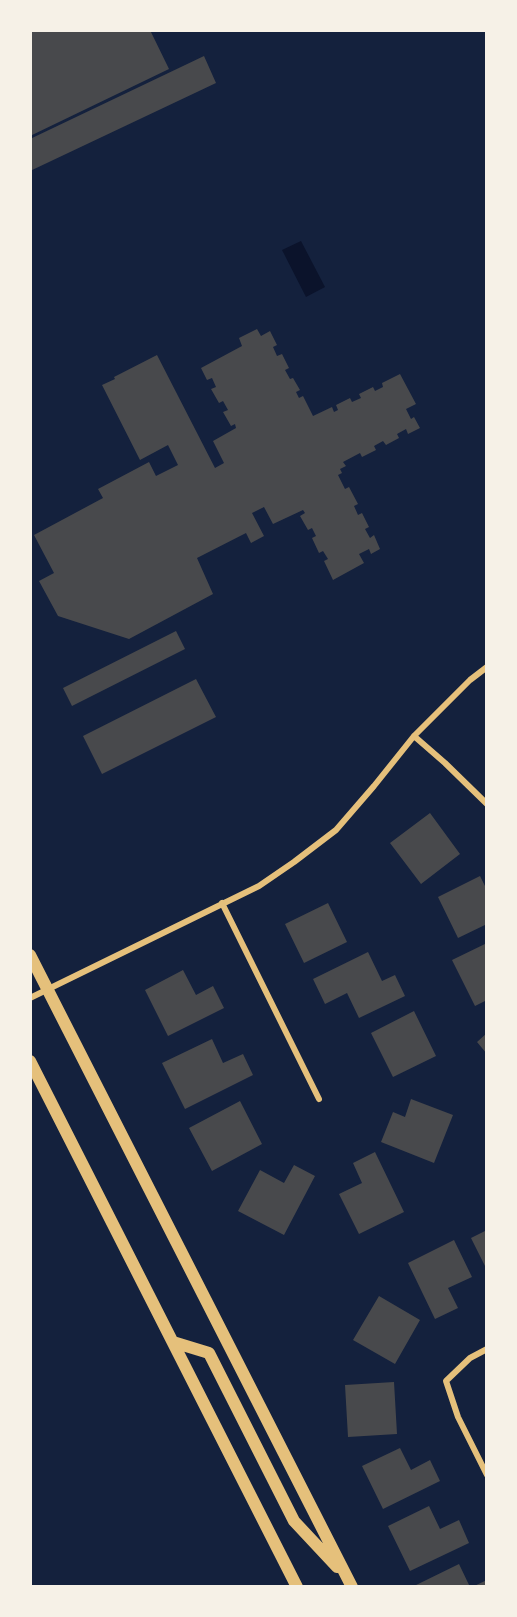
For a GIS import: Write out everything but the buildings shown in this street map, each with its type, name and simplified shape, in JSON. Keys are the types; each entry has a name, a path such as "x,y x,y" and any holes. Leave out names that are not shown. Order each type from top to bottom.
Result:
{"main road":[{"path":"30,955 349,1582"},
{"path":"30,1061 297,1587"},
{"path":"173,1342 209,1353 294,1521 349,1582"}],"street":[{"path":"30,998 259,886 294,862 336,830 414,736 470,680 487,668"},
{"path":"414,736 487,804"},
{"path":"222,903 320,1099"},
{"path":"487,1349 470,1358 447,1381 458,1417 487,1475"}],"water":[{"path":"301,241 325,287 306,297 282,250"}]}
